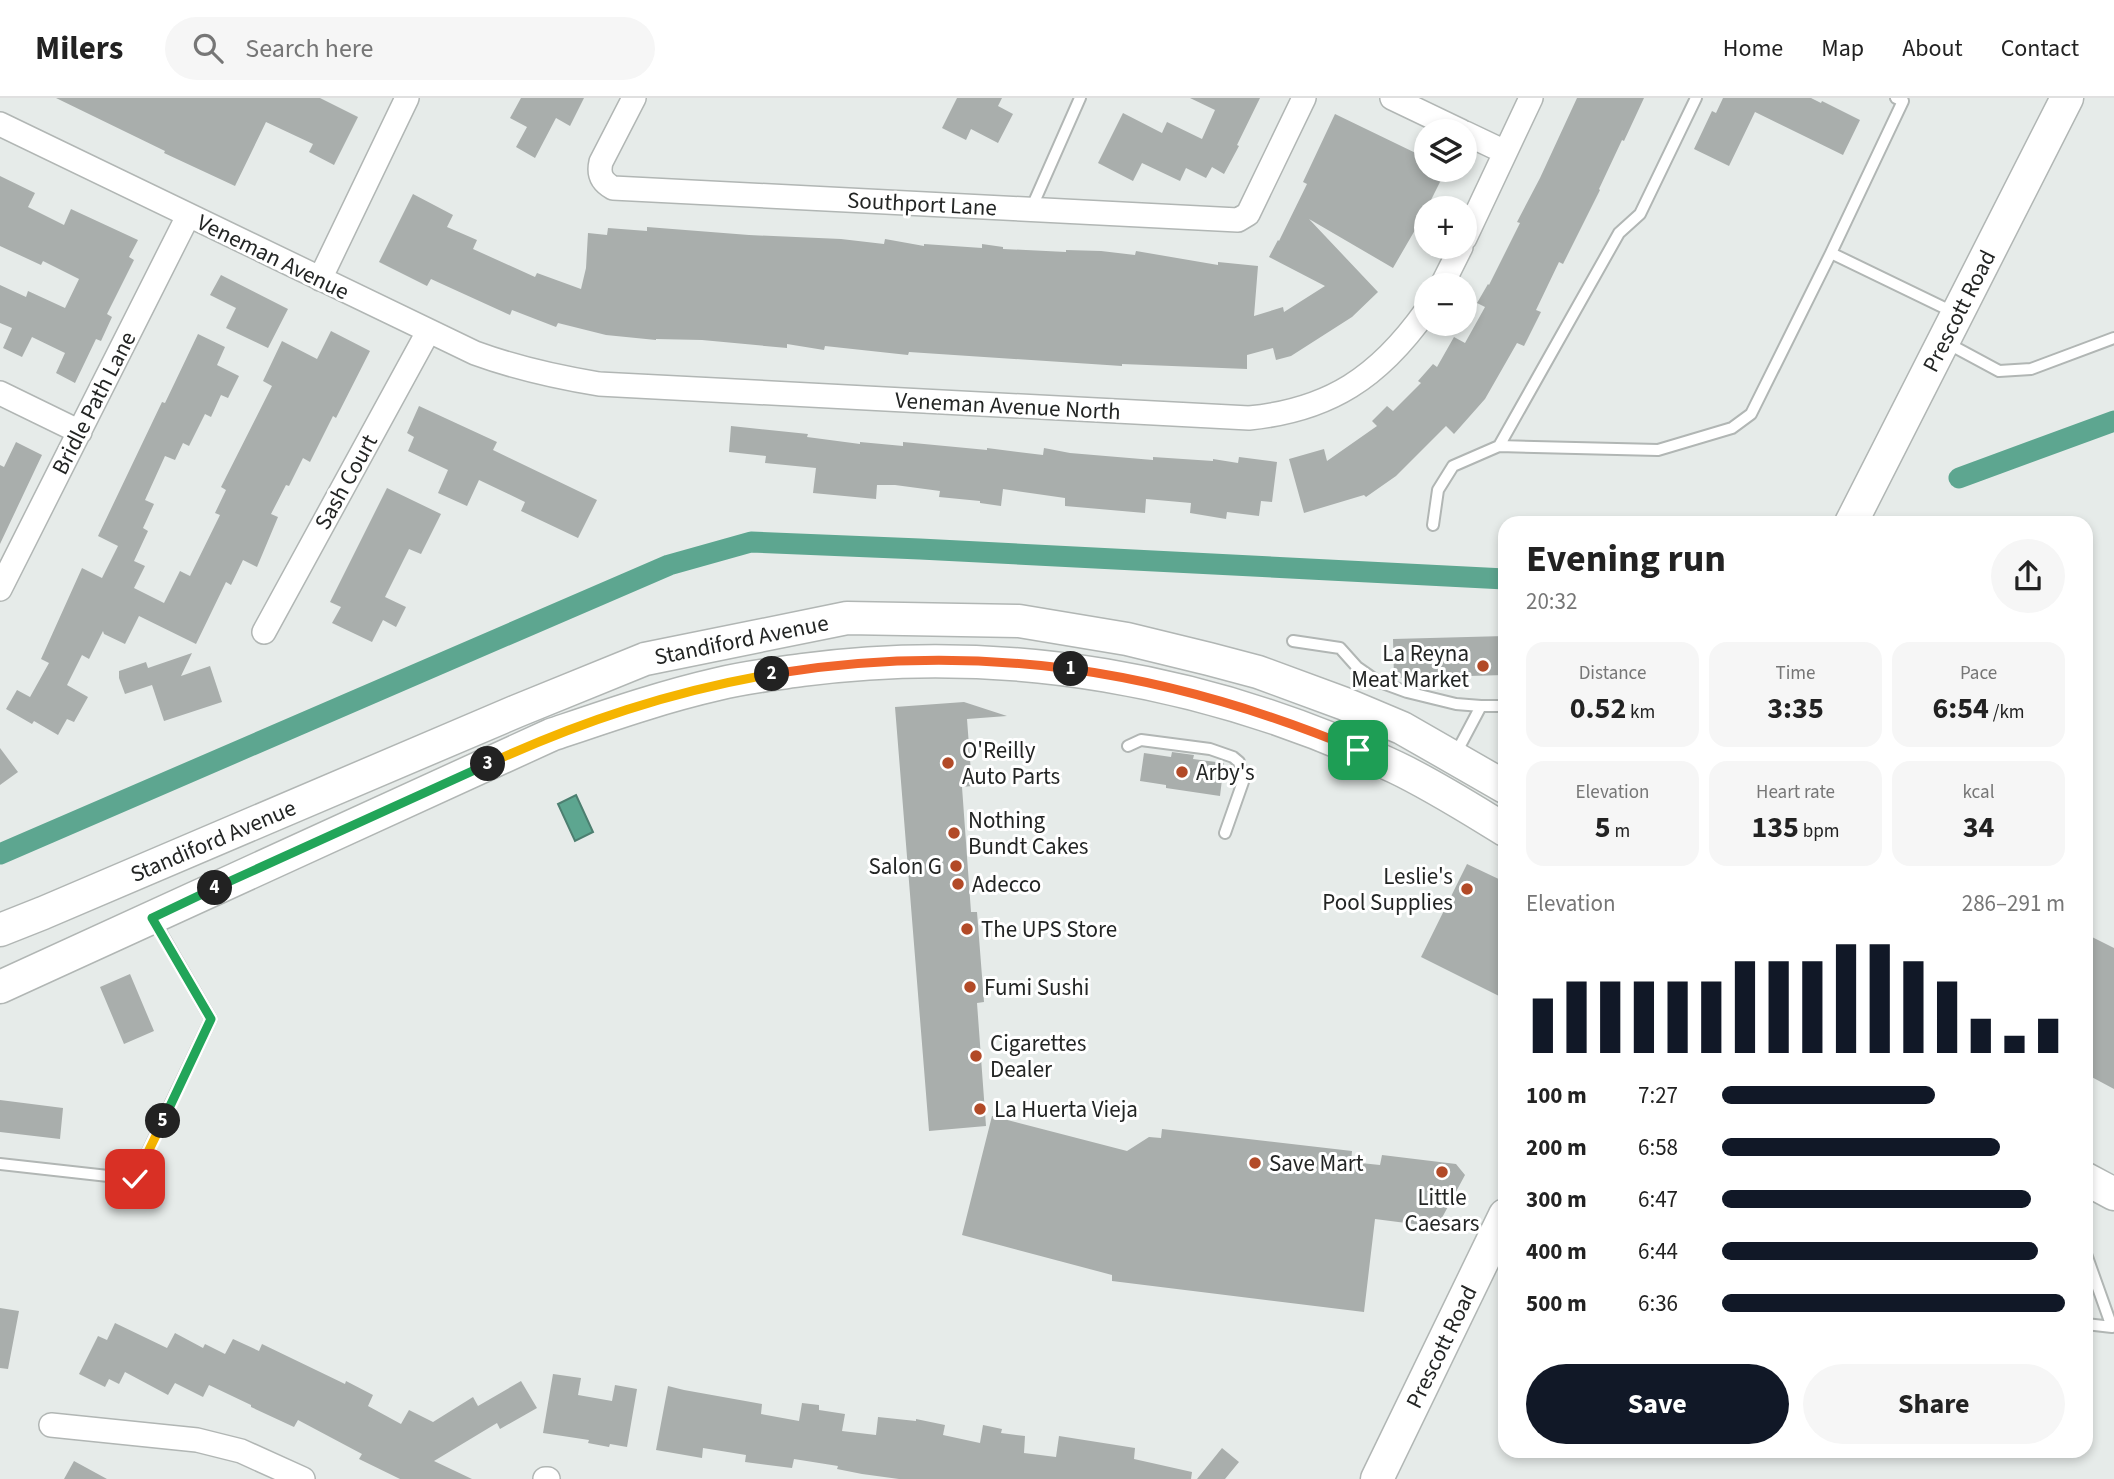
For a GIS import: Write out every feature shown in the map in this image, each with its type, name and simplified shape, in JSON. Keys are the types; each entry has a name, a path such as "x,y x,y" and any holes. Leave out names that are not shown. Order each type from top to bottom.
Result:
{"main road":[{"name":"Prescott Road","path":"1855,516 2067,98"},
{"name":"Standiford Avenue","path":"0,930 645,659 847,618 1019,621 1127,639 1209,659 1258,672 1402,728 1498,783"},
{"path":"1018,665 1021,651 1027,647 1182,664 1209,659"},
{"name":"Standiford Avenue","path":"0,987 551,735 635,706 720,683 831,666 878,662 975,662 1062,668 1132,678 1204,695 1323,735 1397,768 1498,826"},
{"path":"456,778 457,761 465,753 568,705 599,678"},
{"name":"Prescott Road","path":"1377,1479 1498,1229"}],"street":[{"path":"320,279 406,98"},
{"name":"Southport Lane","path":"634,98 599,170 602,180 613,188 1238,220 1248,214 1304,98"},
{"path":"1392,98 1436,119"},
{"path":"1477,212 1531,98"},
{"name":"Veneman Avenue","path":"0,124 428,332 514,367 552,376"},
{"path":"1477,139 1505,152"},
{"name":"Bridle Path Lane","path":"0,589 188,216"},
{"name":"Veneman Avenue North","path":"552,376 598,384 648,388 1249,418 1280,415 1310,407 1338,394 1362,379 1414,327"},
{"name":"Sash Court","path":"264,632 428,332"},
{"path":"0,393 80,432"},
{"path":"51,1425 197,1440 241,1451 303,1479"}],"lane":[{"path":"1031,209 1080,98"},
{"path":"1499,446 1619,233 1640,214 1696,98"},
{"path":"1433,525 1438,490 1453,466 1499,446 1658,450 1731,428 1751,414 1903,101 1896,98"},
{"path":"1831,253 1951,328 1999,371 2031,369 2114,338"},
{"path":"1293,641 1340,648 1357,667 1377,681 1407,692 1456,704 1498,706"},
{"path":"1454,757 1480,706"},
{"path":"1128,746 1141,740 1210,749 1233,757 1239,762 1244,779 1225,833"},
{"path":"0,1164 135,1179 211,1019 152,918"},
{"path":"2093,1273 2113,1329"},
{"path":"2093,1325 2113,1329"}],"shaded area":[{"path":"576,795 593,832 575,841 558,804"}],"building":[{"path":"56,98 320,98 358,117 334,165 309,152 313,144 266,122 235,186"},
{"path":"521,98 584,98 570,126 556,118 535,158 516,147 527,127 510,118"},
{"path":"957,98 1002,98 998,106 1013,114 998,143 971,129 966,140 942,128"},
{"path":"1190,98 1260,98 1224,174 1212,167 1206,178 1186,168 1180,181 1142,163 1133,181 1098,163 1123,113 1162,133 1167,122 1202,139 1215,110"},
{"path":"1577,98 1644,98 1563,264 1559,262 1536,310 1541,312 1524,346 1517,343 1485,399 1454,434 1446,426 1396,476 1366,497 1364,495 1304,513 1289,459 1324,449 1327,461 1377,426 1372,421 1387,406 1393,411 1421,383 1418,381 1433,364 1437,367 1454,337 1465,343 1469,336 1477,336 1477,321 1485,307 1477,303 1489,285"},
{"path":"1723,98 1811,98 1860,120 1843,155 1755,112 1729,166 1694,149 1712,111 1716,113"},
{"path":"1335,114 1414,152 1414,182 1440,182 1433,196 1414,196 1414,232 1393,268 1309,219 1378,292 1352,317 1291,356 1276,360 1273,348 1247,355 1247,369 1122,366 909,352 908,355 825,346 824,350 787,344 787,348 606,335 558,323 556,327 512,310 510,315 431,279 427,286 379,262 413,194 453,215 447,227 477,240 473,249 535,277 537,273 581,289 586,268 588,233 607,235 608,228 647,231 647,227 884,244 885,239 924,246 982,248 982,244 1003,249 1101,251 1135,255 1136,251 1218,265 1218,262 1258,266 1254,316 1283,307 1284,312 1325,286 1269,257 1307,184 1303,182"},
{"path":"0,176 35,193 28,207 64,225 71,209 138,240 129,257 134,260 107,314 112,317 101,341 96,339 75,383 56,373 65,353 32,337 22,357 3,348 12,328 0,323 0,285 26,297 28,291 65,308 79,279 43,261 41,265 0,246"},
{"path":"221,275 288,309 268,348 226,328 236,308 210,295"},
{"path":"331,331 370,351 310,462 303,458 289,486 286,485 271,514 278,517 257,567 243,560 231,585 226,582 196,644 139,616 125,644 103,631 89,659 82,655 67,685 88,697 74,722 67,719 58,735 6,709 17,690 30,697 49,663 41,659 82,568 102,578 118,546 98,536 198,334 225,347 217,365 239,376 228,398 221,395 211,417 205,414 189,446 183,443 175,460 165,456 145,500 154,504 143,528 148,531 134,561 145,566 134,588 164,603 180,571 190,576 220,515 215,513 226,490 221,487 272,386 263,381 282,341 317,359"},
{"path":"419,406 497,442 493,450 597,500 578,538 521,511 525,502 479,480 467,506 438,493 448,470 408,451 414,437 407,433"},
{"path":"731,426 808,434 807,437 860,444 903,446 903,442 1043,455 1044,448 1070,453 1153,460 1153,457 1213,459 1238,463 1239,457 1277,462 1272,502 1261,501 1259,516 1227,512 1226,519 1190,513 1191,503 1146,499 1145,513 1065,506 1065,498 1003,489 1001,506 939,497 940,491 895,485 877,485 876,499 813,493 816,468 765,463 766,456 729,452"},
{"path":"16,442 42,455 0,544 0,465 4,467"},
{"path":"387,488 441,514 421,554 409,549 385,597 406,607 396,627 383,620 372,642 332,623 341,607 330,602"},
{"path":"1498,636 1498,675 1394,678 1393,639"},
{"path":"192,653 181,676 210,666 222,702 164,721 152,685 125,694 119,671 146,662 148,668"},
{"path":"964,702 1007,716 967,719 972,786 962,787 971,912 977,912 984,1002 977,1003 986,1126 929,1131 895,707"},
{"path":"0,748 18,772 0,785"},
{"name":"Arby's","path":"1172,752 1194,755 1193,759 1224,763 1220,796 1140,781 1144,753 1171,757"},
{"path":"1467,864 1498,879 1498,996 1421,957"},
{"path":"2093,938 2114,948 2114,1089 2093,1078"},
{"path":"130,974 154,1031 124,1044 100,987"},
{"path":"0,1100 63,1108 60,1139 0,1132"},
{"path":"992,1116 1127,1151 1149,1137 1161,1138 1162,1129 1352,1151 1351,1162 1380,1165 1382,1155 1456,1164 1465,1175 1437,1227 1375,1219 1364,1312 1112,1281 1112,1275 962,1235"},
{"path":"0,1308 19,1311 8,1369 0,1368"},
{"path":"115,1323 167,1348 175,1333 203,1348 205,1344 225,1354 233,1339 259,1351 262,1344 373,1395 368,1406 401,1424 409,1410 433,1422 473,1397 478,1406 521,1381 537,1408 500,1429 497,1423 434,1461 472,1479 400,1479 359,1459 362,1454 298,1420 294,1427 209,1385 203,1397 175,1383 168,1395 125,1372 119,1384 109,1379 105,1387 79,1374 98,1336 107,1340"},
{"path":"553,1374 581,1378 578,1395 612,1401 615,1385 637,1389 627,1447 610,1444 609,1447 588,1443 589,1440 543,1433"},
{"path":"668,1386 762,1404 761,1414 799,1421 802,1403 819,1405 819,1410 845,1414 842,1431 876,1435 878,1417 916,1419 945,1425 943,1435 980,1443 983,1425 1002,1429 1001,1433 1025,1436 1024,1453 1056,1457 1059,1436 1135,1448 1134,1459 1192,1472 1191,1479 899,1479 794,1459 792,1468 745,1462 746,1455 703,1448 702,1458 656,1450"},
{"path":"1222,1448 1239,1462 1225,1479 1197,1479"},
{"path":"74,1461 107,1479 64,1479"}],"waterway":[{"path":"1959,478 2114,421"},
{"path":"0,854 669,565 751,542 1498,579"}],"place":[{"name":"La Reyna Meat Market","path":"1483,666"},
{"name":"O'Reilly Auto Parts","path":"948,763"},
{"name":"Arby's","path":"1182,772"},
{"name":"Nothing Bundt Cakes","path":"954,833"},
{"name":"Salon G","path":"956,866"},
{"name":"Adecco","path":"958,884"},
{"name":"Leslie's Pool Supplies","path":"1467,889"},
{"name":"The UPS Store","path":"967,929"},
{"name":"Fumi Sushi","path":"970,987"},
{"name":"Cigarettes Dealer","path":"976,1056"},
{"name":"La Huerta Vieja","path":"980,1109"},
{"name":"Save Mart","path":"1255,1163"},
{"name":"Little Caesars","path":"1442,1172"}],"route":[{"path":"135,1179 211,1019 152,918 551,735 625,709 720,683 844,664 988,662 1062,668 1132,678 1204,695 1279,718 1358,750"}]}
